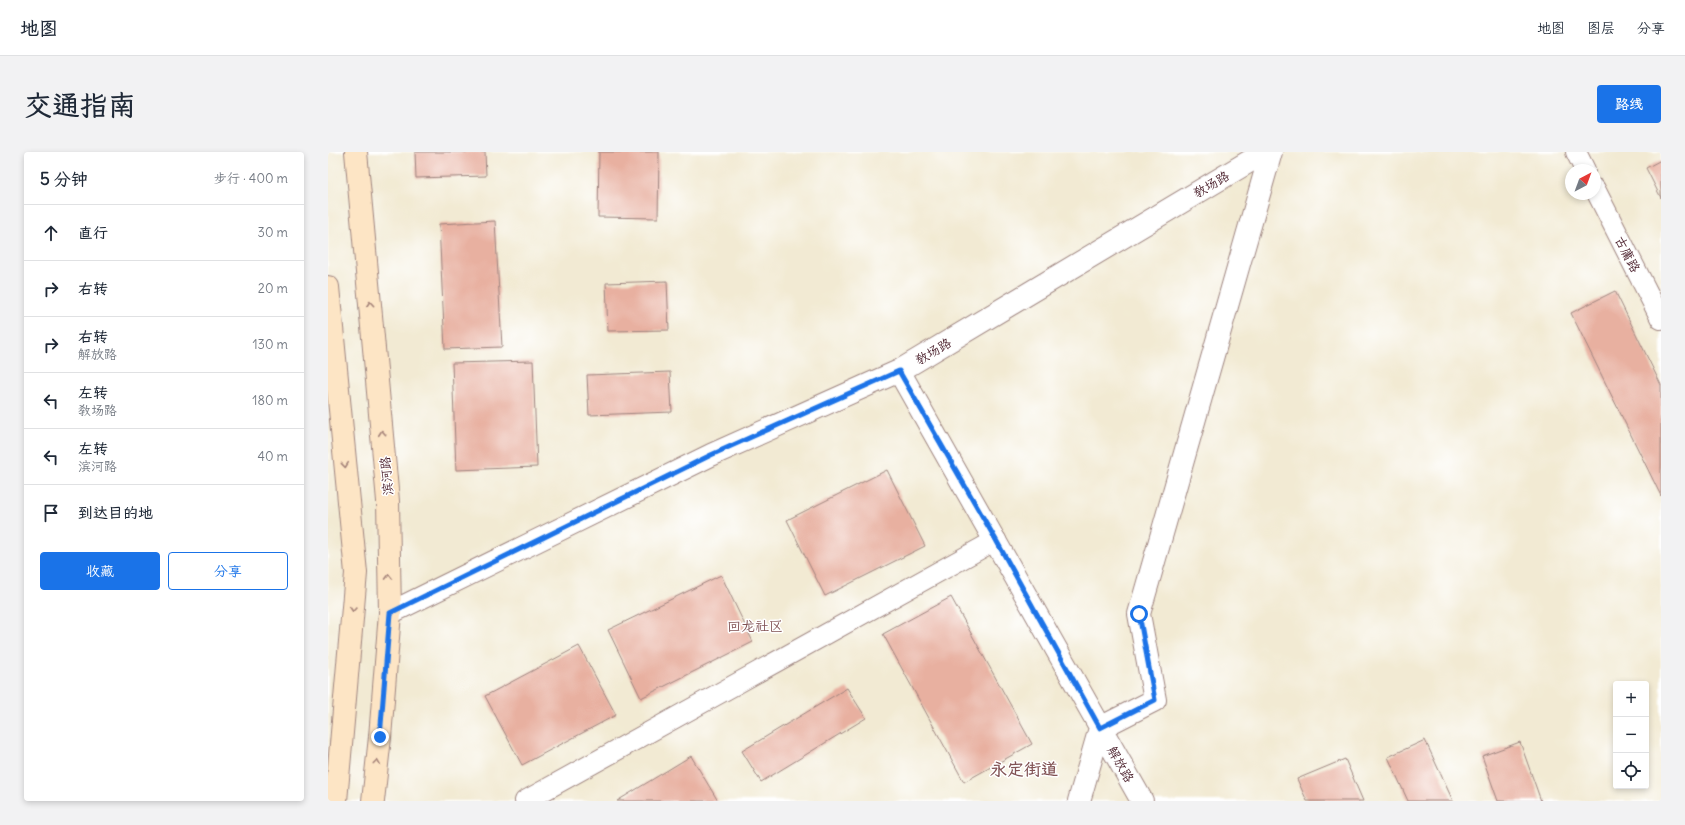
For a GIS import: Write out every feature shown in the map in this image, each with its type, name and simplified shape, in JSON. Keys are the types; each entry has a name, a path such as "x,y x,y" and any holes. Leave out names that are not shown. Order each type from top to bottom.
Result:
{"main road":[{"name":"滨河路","path":"356,152 388,502 390,613 380,737 373,801"},
{"path":"328,287 356,573 336,801"}],"street":[{"name":"教场路","path":"390,613 711,455 899,371 1265,152"},
{"path":"1079,801 1100,728 1155,700 1139,614 1271,152"},
{"path":"1576,152 1582,164"},
{"name":"古庸路","path":"1601,200 1661,318"},
{"name":"解放路","path":"899,371 996,540 1142,801"},
{"path":"525,801 996,540"}],"building":[{"path":"415,152 485,152 486,176 416,178"},
{"path":"599,152 659,152 658,218 598,217"},
{"path":"1661,160 1661,198 1646,168"},
{"path":"495,221 502,347 445,349 439,224"},
{"path":"667,281 669,330 608,331 606,283"},
{"path":"1615,291 1661,385 1661,496 1571,313"},
{"path":"533,361 537,467 456,470 452,363"},
{"path":"670,372 672,412 589,415 587,375"},
{"path":"887,470 925,546 825,596 787,520"},
{"path":"721,575 753,642 641,698 608,630"},
{"path":"951,597 1032,744 964,782 883,634"},
{"path":"579,646 616,715 522,765 485,696"},
{"path":"847,688 866,718 761,782 742,751"},
{"path":"1425,740 1453,801 1408,801 1388,757"},
{"path":"1520,742 1541,801 1498,801 1482,756"},
{"path":"691,756 718,801 617,801"},
{"path":"1345,759 1363,801 1307,801 1297,779"}],"district":[{"name":"回龙社区","path":"755,626"},
{"name":"永定街道","path":"1024,769"}],"route":[{"path":"380,737 390,613 711,455 899,371 996,540 1100,728 1155,700 1139,614"}]}
